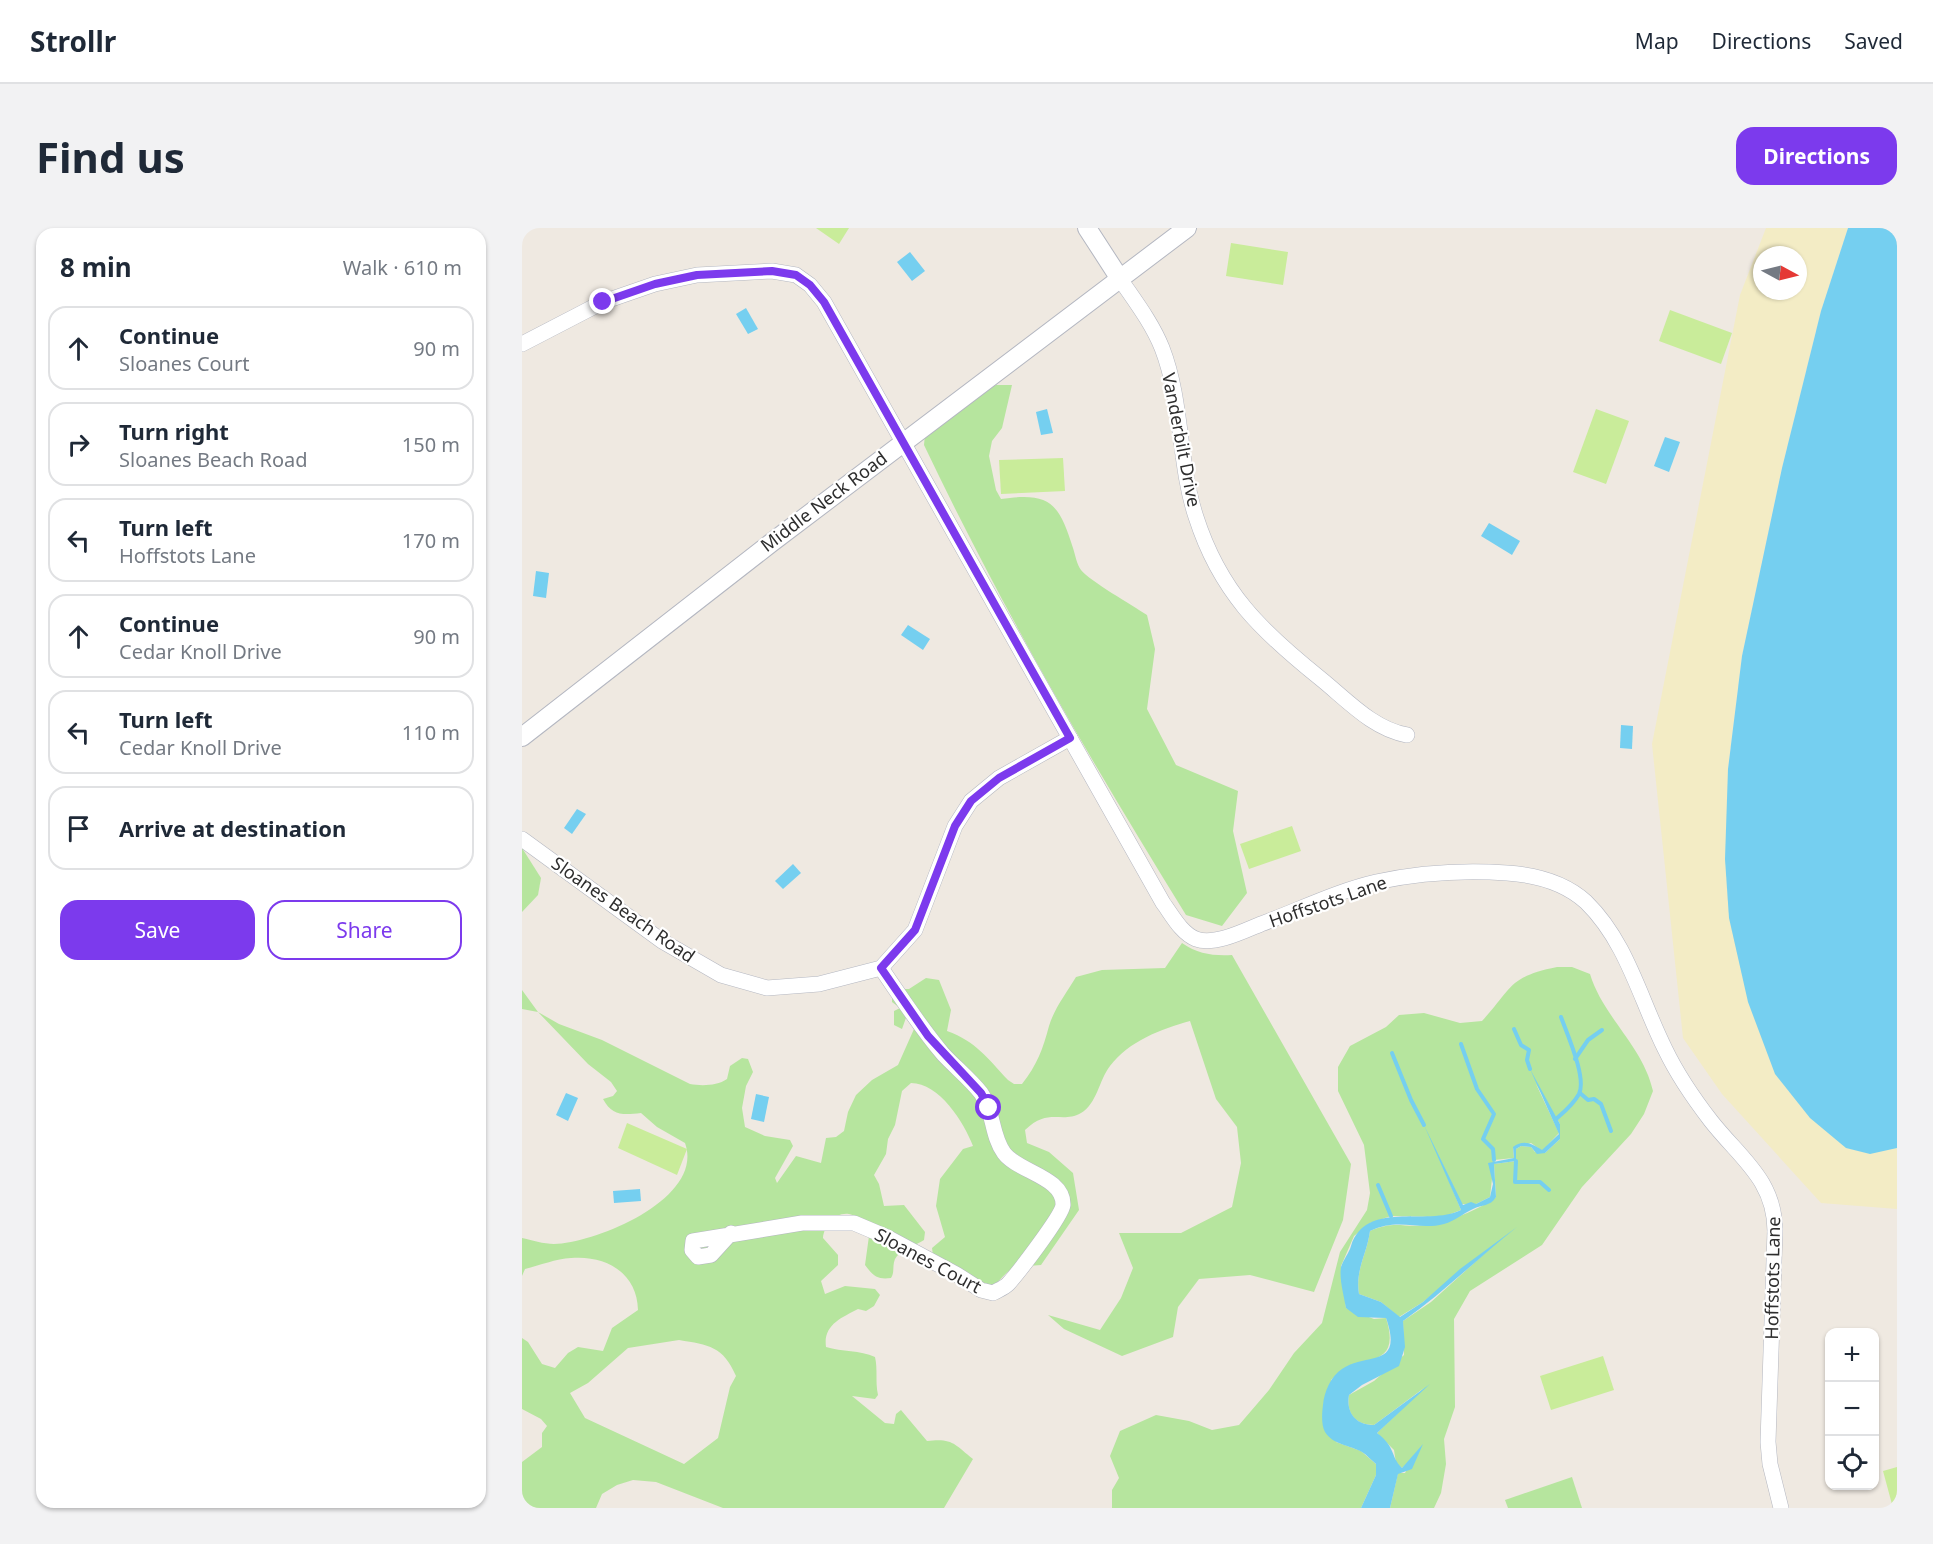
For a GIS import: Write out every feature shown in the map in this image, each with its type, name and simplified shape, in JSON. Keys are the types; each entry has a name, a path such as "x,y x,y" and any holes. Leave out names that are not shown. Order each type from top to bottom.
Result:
{"street":[{"path":"1087,228 1120,279"},
{"name":"Middle Neck Road","path":"522,737 903,442 1187,228"},
{"name":"Hoffstots Lane","path":"522,344 603,302 655,284 697,275 772,271 796,275 810,285 824,302 1163,903 1179,925 1197,940 1209,940 1239,933 1375,882 1434,874 1506,872 1539,877 1556,882 1585,902 1618,944 1676,1070 1711,1120 1760,1178 1772,1199 1775,1231 1768,1442 1770,1464 1781,1508"},
{"name":"Vanderbilt Drive","path":"1120,279 1147,318 1162,348 1172,381 1186,478 1196,517 1210,554 1233,595 1275,643 1390,732 1407,735"},
{"path":"881,968 915,930 955,826 971,801 999,778 1070,738"},
{"name":"Sloanes Beach Road","path":"522,839 662,941 722,975 767,988 794,988 881,968"},
{"name":"Sloanes Court","path":"731,1233 802,1223 854,1223 887,1237 981,1290 993,1293 1006,1286 1057,1221 1063,1206 1060,1192 1052,1184 1024,1169 1005,1154 998,1142 989,1108 981,1093 928,1036 881,968"}],"green space":[{"path":"816,228 849,228 839,244"},
{"path":"1231,243 1288,252 1283,285 1226,276"},
{"path":"1670,310 1732,333 1721,364 1659,341"},
{"path":"996,385 1012,385 1002,428 992,441 989,456 996,490 1001,499 1031,497 1050,504 1063,520 1081,570 1147,615 1155,649 1147,709 1176,765 1238,791 1233,831 1247,893 1222,926 1186,915 1116,800 1016,625 924,445 925,434 978,393"},
{"path":"1596,409 1629,421 1606,484 1573,472"},
{"path":"1063,458 1065,491 1001,494 999,460"},
{"path":"1292,826 1301,851 1249,869 1240,844"},
{"path":"522,848 541,878 538,895 522,912"},
{"path":"1182,943 1206,954 1232,955 1351,1164 1343,1220 1314,1292 1250,1275 1199,1279 1178,1307 1173,1337 1122,1356 1064,1329 1048,1315 1100,1330 1121,1298 1133,1268 1119,1233 1181,1233 1232,1207 1241,1163 1237,1127 1216,1099 1190,1021 1157,1032 1126,1050 1110,1066 1091,1104 1081,1113 1074,1116 1041,1119 1025,1130 1027,1143 1049,1152 1073,1173 1079,1210 1041,1265 1016,1267 989,1287 933,1255 932,1248 945,1237 936,1206 940,1179 963,1149 973,1146 957,1116 941,1097 931,1089 911,1083 902,1091 886,1154 874,1175 879,1184 884,1206 904,1205 925,1232 924,1240 897,1256 891,1278 879,1278 865,1265 869,1236 867,1223 849,1214 839,1215 831,1221 823,1238 838,1255 838,1265 821,1281 825,1294 845,1286 875,1289 880,1295 874,1306 866,1311 858,1309 834,1323 827,1333 826,1347 875,1357 878,1395 875,1399 852,1396 885,1423 894,1424 896,1414 901,1410 927,1441 948,1441 973,1459 944,1508 723,1508 656,1482 633,1480 617,1485 602,1494 596,1508 522,1508 522,1462 542,1447 542,1433 547,1426 541,1419 522,1409 522,1338 528,1342 542,1364 555,1368 568,1353 578,1347 603,1351 612,1328 638,1310 632,1285 625,1276 607,1263 571,1258 525,1269 522,1276 522,1238 554,1244 573,1242 620,1226 643,1214 664,1199 679,1182 687,1163 685,1143 657,1127 641,1113 623,1114 606,1105 603,1099 613,1096 617,1091 611,1082 588,1064 538,1012 559,1024 602,1040 690,1084 719,1083 727,1079 730,1066 742,1058 748,1059 753,1072 746,1086 742,1108 745,1127 765,1136 790,1140 793,1146 775,1178 777,1183 796,1156 821,1163 826,1138 836,1137 844,1131 848,1112 856,1095 872,1080 898,1065 914,1029 907,1015 902,1029 894,1025 894,1011 900,1008 892,1002 892,989 909,989 926,978 939,980 951,1010 947,1031 974,1046 1008,1080 1014,1084 1022,1084 1039,1056 1054,1013 1076,977 1102,970 1165,968","holes":["679,1340 714,1349 726,1358 736,1376 730,1387 718,1438 684,1464 585,1418 570,1393 588,1383 628,1348"]},
{"path":"1557,967 1572,967 1590,974 1604,1004 1641,1060 1653,1091 1644,1114 1631,1134 1582,1187 1542,1245 1470,1291 1454,1319 1455,1407 1444,1439 1446,1464 1441,1493 1434,1508 1390,1508 1398,1473 1405,1473 1412,1459 1402,1468 1396,1463 1394,1450 1377,1433 1424,1388 1374,1425 1362,1423 1353,1417 1349,1407 1349,1395 1374,1381 1404,1355 1403,1321 1431,1302 1494,1245 1423,1302 1399,1317 1381,1302 1359,1294 1360,1270 1370,1231 1393,1225 1434,1224 1473,1210 1496,1197 1494,1164 1516,1161 1516,1149 1521,1146 1531,1147 1535,1152 1545,1153 1560,1139 1560,1124 1536,1084 1559,1133 1542,1151 1531,1143 1513,1148 1514,1158 1494,1160 1490,1197 1476,1204 1460,1204 1438,1154 1461,1210 1443,1217 1391,1216 1370,1223 1354,1236 1341,1266 1346,1308 1374,1319 1386,1318 1390,1335 1388,1347 1383,1354 1353,1366 1331,1380 1336,1442 1361,1451 1376,1464 1376,1475 1361,1508 1112,1508 1112,1490 1119,1478 1110,1456 1120,1431 1156,1415 1189,1421 1212,1430 1239,1425 1269,1390 1294,1353 1322,1323 1340,1252 1367,1210 1370,1193 1364,1145 1338,1091 1338,1067 1350,1046 1386,1027 1399,1015 1424,1013 1460,1023 1482,1021 1513,985 1529,975"},
{"path":"522,990 538,1012 522,1009"},
{"path":"627,1123 687,1149 677,1175 618,1148"},
{"path":"1603,1356 1614,1390 1551,1410 1540,1376"},
{"path":"1897,1467 1897,1508 1893,1508 1883,1471"},
{"path":"1572,1477 1582,1508 1508,1508 1505,1500"}],"sand":[{"path":"1766,228 1848,228 1821,311 1782,468 1742,656 1728,769 1897,1129 1897,1209 1821,1203 1722,1094 1683,1038 1652,744 1740,295 1753,262 1753,300 1807,300 1807,246 1759,246"}],"water":[{"path":"1848,228 1897,228 1897,1148 1870,1154 1846,1148 1810,1118 1775,1074 1748,1002 1729,918 1725,859 1728,769 1742,656 1782,468 1821,311"},
{"path":"910,252 925,271 912,281 897,262"},
{"path":"746,308 758,329 748,334 736,314"},
{"path":"1047,409 1053,433 1041,435 1036,412"},
{"path":"1665,437 1680,442 1669,472 1654,466"},
{"path":"1489,523 1520,541 1512,555 1481,536"},
{"path":"536,571 549,573 546,598 533,596"},
{"path":"908,625 930,639 923,650 901,635"},
{"path":"1621,725 1633,726 1632,749 1620,748"},
{"path":"577,809 586,814 572,834 564,828"},
{"path":"793,864 801,873 783,889 775,881"},
{"path":"1530,1069 1560,1124 1560,1139 1545,1153 1537,1154 1531,1147 1521,1146 1516,1149 1516,1161 1494,1164 1496,1197 1488,1204 1476,1207 1444,1224 1426,1226 1399,1224 1370,1231 1360,1270 1359,1294 1381,1302 1400,1317 1423,1302 1460,1269 1517,1227 1403,1321 1405,1347 1399,1366 1362,1385 1349,1395 1349,1407 1353,1416 1362,1423 1374,1425 1430,1384 1377,1433 1390,1447 1402,1468 1423,1444 1412,1469 1398,1474 1390,1508 1361,1508 1376,1475 1376,1464 1362,1452 1332,1440 1328,1436 1322,1422 1324,1400 1331,1380 1338,1372 1352,1364 1386,1352 1390,1345 1390,1334 1386,1318 1358,1317 1346,1308 1341,1277 1342,1264 1359,1232 1370,1223 1383,1218 1431,1216 1461,1210 1424,1125 1463,1205 1471,1202 1476,1204 1490,1197 1493,1184 1488,1163 1514,1158 1513,1147 1521,1143 1531,1144 1542,1150 1559,1134"},
{"path":"566,1093 578,1098 568,1121 556,1115"},
{"path":"756,1094 769,1097 764,1122 751,1119"},
{"path":"640,1189 641,1201 614,1203 613,1191"}],"waterway":[{"path":"1556,1119 1574,1102 1581,1087 1575,1056 1561,1017"},
{"path":"1514,1029 1521,1045 1529,1050 1527,1060 1530,1069"},
{"path":"1575,1059 1588,1040 1602,1030"},
{"path":"1461,1044 1477,1089 1494,1114 1483,1139 1493,1149 1494,1160"},
{"path":"1392,1053 1424,1125"},
{"path":"1580,1093 1588,1100 1594,1099 1601,1104 1611,1131"},
{"path":"1516,1161 1515,1182 1540,1182 1549,1190"},
{"path":"1378,1185 1391,1216"}],"route":[{"path":"603,302 655,284 697,275 772,271 796,275 810,285 824,302 1070,738 999,778 971,801 955,826 939,874 915,930 881,968 928,1036 981,1093 989,1108"}]}
